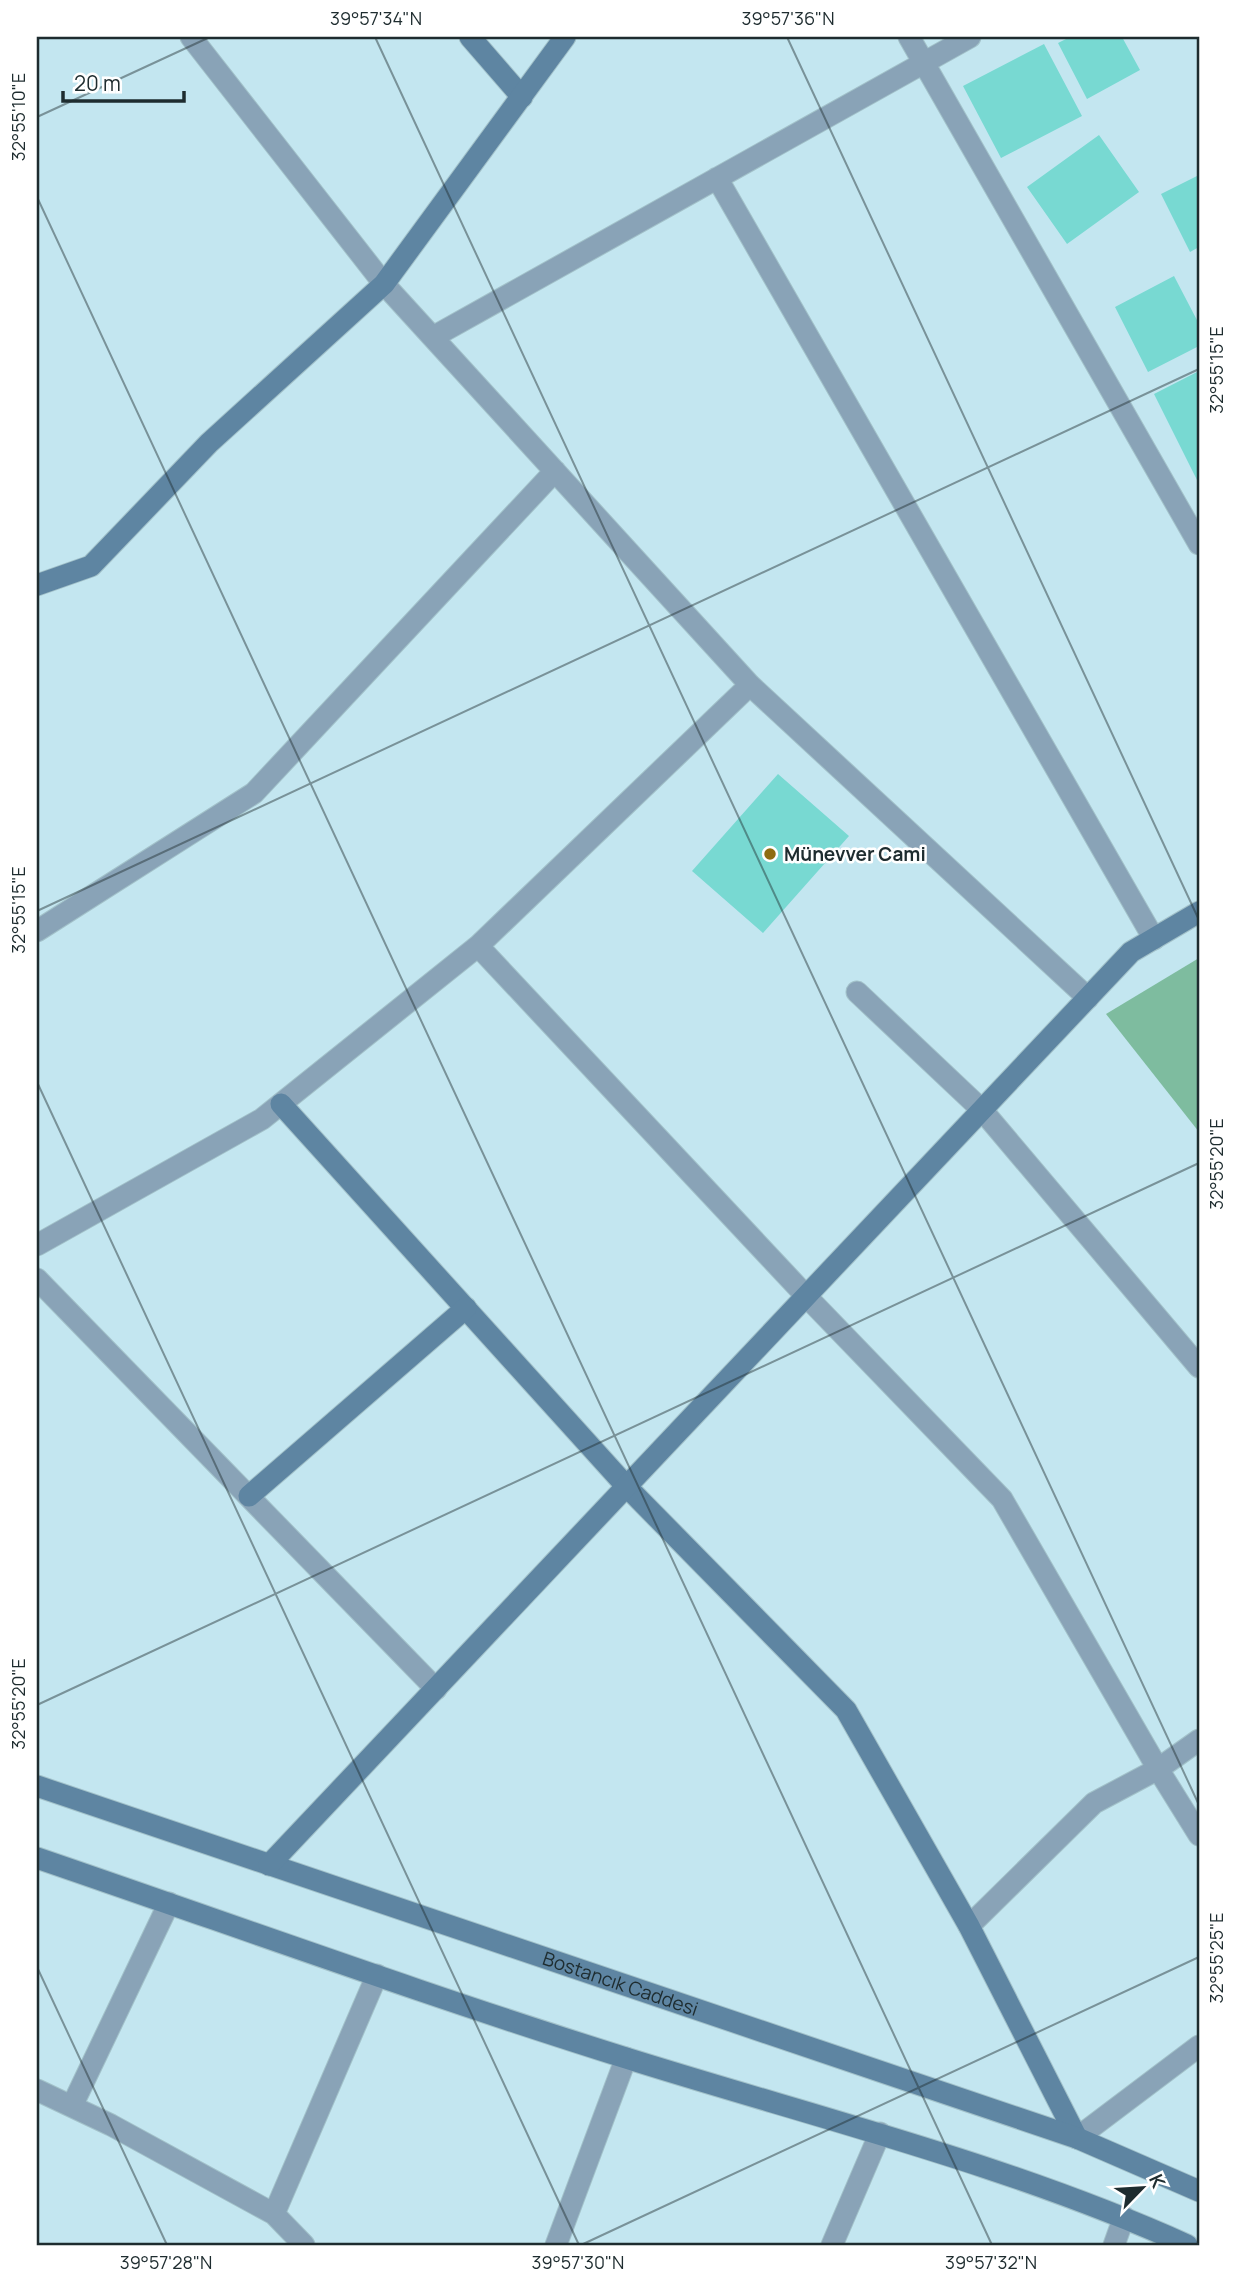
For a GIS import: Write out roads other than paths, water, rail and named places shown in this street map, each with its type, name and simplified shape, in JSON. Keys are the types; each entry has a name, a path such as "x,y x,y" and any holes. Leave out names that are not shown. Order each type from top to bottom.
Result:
{"street":[{"path":"191,37 384,284 750,685 1088,998"},
{"path":"470,37 522,97"},
{"path":"37,584 91,566 209,443 384,284 565,37"},
{"path":"909,37 1199,544"},
{"path":"433,337 970,37"},
{"path":"717,178 1154,939"},
{"path":"37,931 254,793 555,471"},
{"path":"37,1245 262,1119 478,946 750,685"},
{"path":"270,1865 1131,952 1199,912"},
{"path":"478,946 806,1296 1002,1499 1199,1835"},
{"path":"857,992 982,1110 1199,1367"},
{"path":"281,1104 627,1487 846,1710 969,1926 1077,2138 1199,2046"},
{"path":"37,1279 436,1689"},
{"path":"249,1496 466,1308"},
{"path":"969,1926 1094,1802 1158,1769 1199,1740"},
{"name":"Bostancık Caddesi","path":"37,1786 1077,2138 1199,2191"},
{"path":"37,1858 626,2058 880,2133 1124,2217 1187,2245"},
{"path":"72,2106 169,1903"},
{"path":"274,2214 377,1975"},
{"path":"556,2245 626,2058"},
{"path":"37,2090 111,2125 274,2214 304,2245"},
{"path":"832,2245 880,2133"},
{"path":"1114,2245 1124,2217"}],"place":[{"name":"Münevver Cami","path":"770,854"}]}
